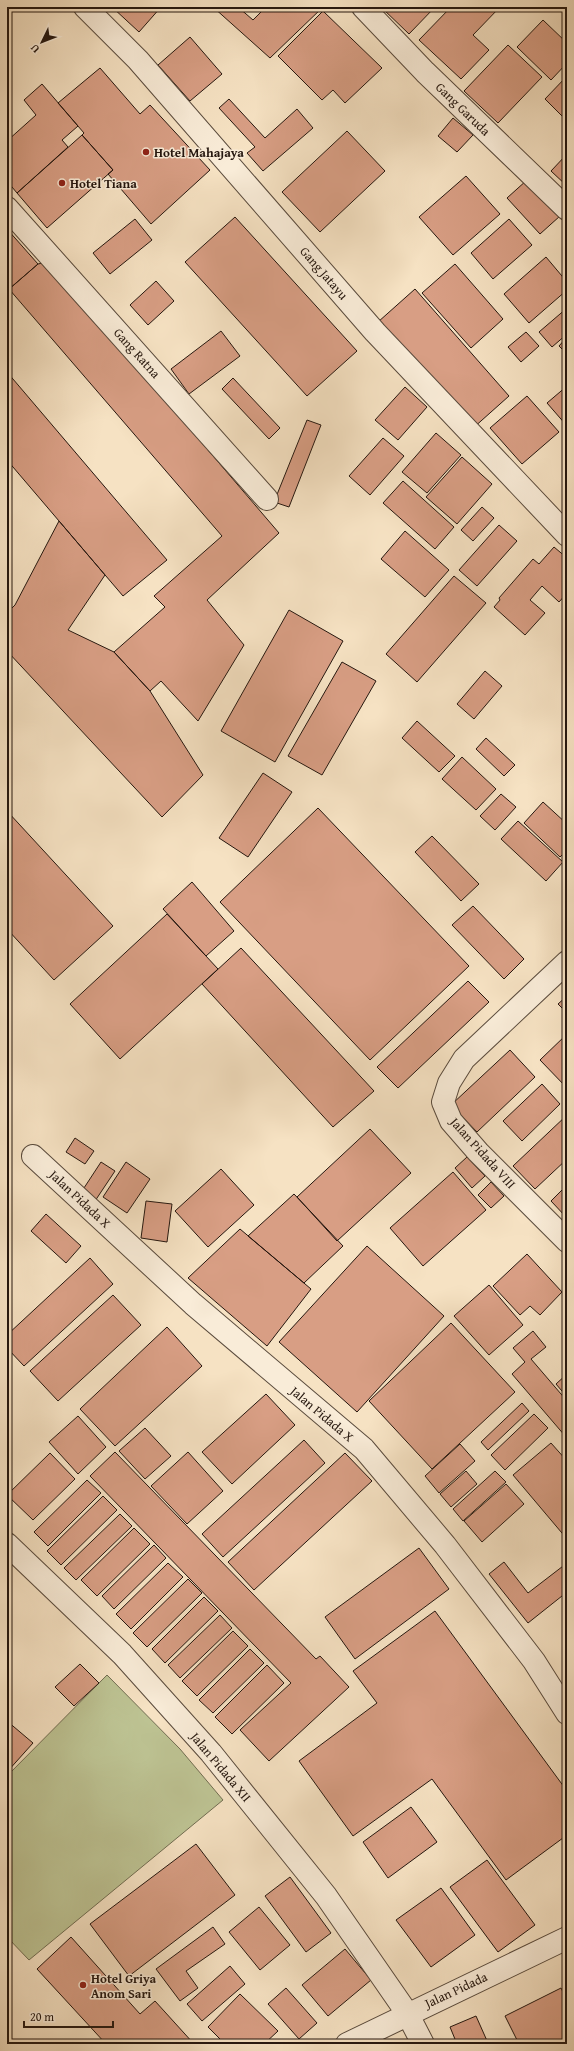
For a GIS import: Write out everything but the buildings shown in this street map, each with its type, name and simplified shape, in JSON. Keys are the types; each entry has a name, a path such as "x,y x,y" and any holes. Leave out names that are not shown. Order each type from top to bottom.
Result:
{"street":[{"name":"Gang Jatayu","path":"85,7 138,60 375,332 567,535"},
{"name":"Gang Garuda","path":"363,7 425,72 567,209"},
{"name":"Gang Ratna","path":"7,208 267,499"},
{"name":"Jalan Pidada VIII","path":"567,962 464,1059 449,1083 443,1102 451,1121 478,1152 567,1241"},
{"name":"Jalan Pidada X","path":"33,1156 193,1304 364,1449 455,1557 534,1661 567,1713"},
{"name":"Jalan Pidada XII","path":"7,1544 122,1654 210,1753 326,1896 407,2013 423,2044"},
{"name":"Jalan Pidada","path":"347,2044 407,2013 567,1938"}],"green space":[{"path":"107,1675 180,1749 223,1800 29,1960 7,1937 7,1776"}],"place":[{"name":"Hotel Mahajaya","path":"146,152"},
{"name":"Hotel Tiana","path":"62,183"},
{"name":"Hotel Griya Anom Sari","path":"83,1985"}]}
